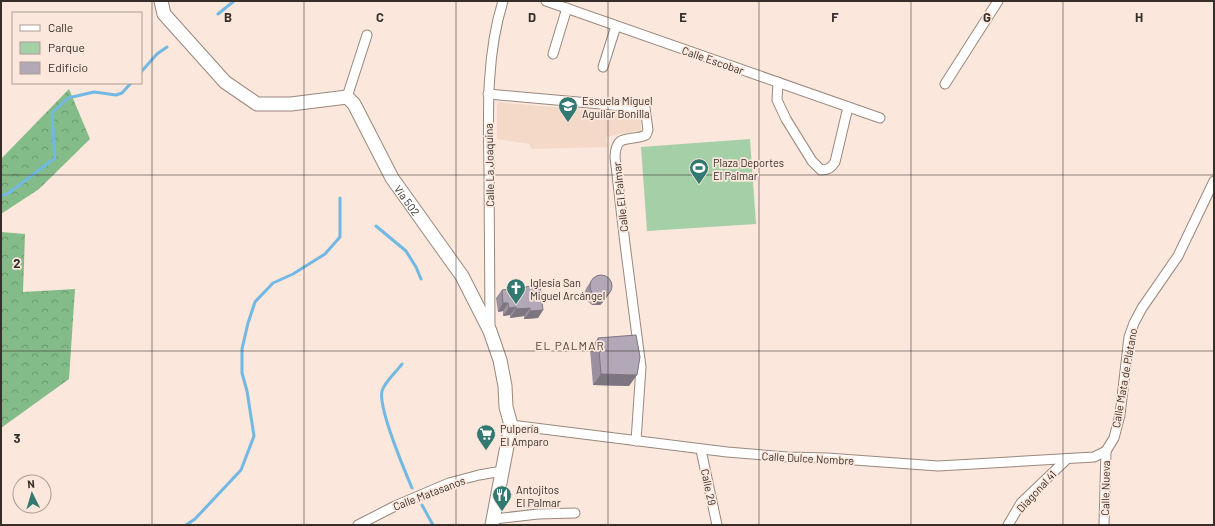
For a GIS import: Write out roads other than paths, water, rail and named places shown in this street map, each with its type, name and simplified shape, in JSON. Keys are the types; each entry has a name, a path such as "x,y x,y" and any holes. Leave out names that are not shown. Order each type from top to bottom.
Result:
{"street":[{"path":"161,1 164,14 225,82 257,104 291,104 346,97 367,35"},
{"name":"Calle La Joaquina","path":"490,331 488,94 494,43 503,1"},
{"name":"Calle Escobar","path":"546,1 880,118"},
{"path":"945,84 998,1"},
{"path":"553,54 567,8"},
{"path":"603,67 616,26"},
{"path":"778,82 777,100 786,119 820,170 831,168 835,162 848,107"},
{"name":"Calle El Palmar","path":"488,94 645,108 648,130 646,135 640,138 624,139 618,143 615,156 641,367 636,441"},
{"name":"Vía 502","path":"346,97 354,104 392,178 462,276 490,331 500,360 505,386 506,407 510,425 493,522"},
{"name":"Calle Mata de Plátano","path":"1106,451 1114,438 1120,415 1129,337 1134,323 1142,308 1178,256 1214,181"},
{"name":"Calle Dulce Nombre","path":"510,425 701,450 772,456 827,458 938,466 1094,457 1106,451"},
{"name":"Calle 29","path":"701,450 717,525"},
{"name":"Calle Nueva","path":"1104,525 1106,451"},
{"name":"Diagonal 41","path":"1008,525 1022,503 1067,459"},
{"name":"Calle Matasanos","path":"358,525 395,506 449,483 502,471"},
{"path":"493,522 538,514 575,513"}],"waterway":[{"path":"218,14 234,1"},
{"path":"142,71 157,54 167,47"},
{"path":"1,196 9,193 55,158 52,113 68,98 94,92 116,95 122,93 130,84"},
{"path":"186,525 195,519 241,470 254,436 247,391 242,373 242,349 255,302 273,283 293,274 325,254 340,237 340,198"},
{"path":"376,226 406,251 416,267 421,279"},
{"path":"402,364 383,388 382,399 392,439 412,488"},
{"path":"422,505 433,525"}],"place":[{"name":"Escuela Miguel Aguilar Bonilla","path":"568,123"},
{"name":"Plaza Deportes El Palmar","path":"699,185"},
{"name":"Iglesia San Miguel Arcángel","path":"516,305"},
{"name":"Pulpería El Amparo","path":"486,451"},
{"name":"Antojitos El Palmar","path":"502,512"}],"district":[{"name":"EL PALMAR","path":"570,345"}]}
